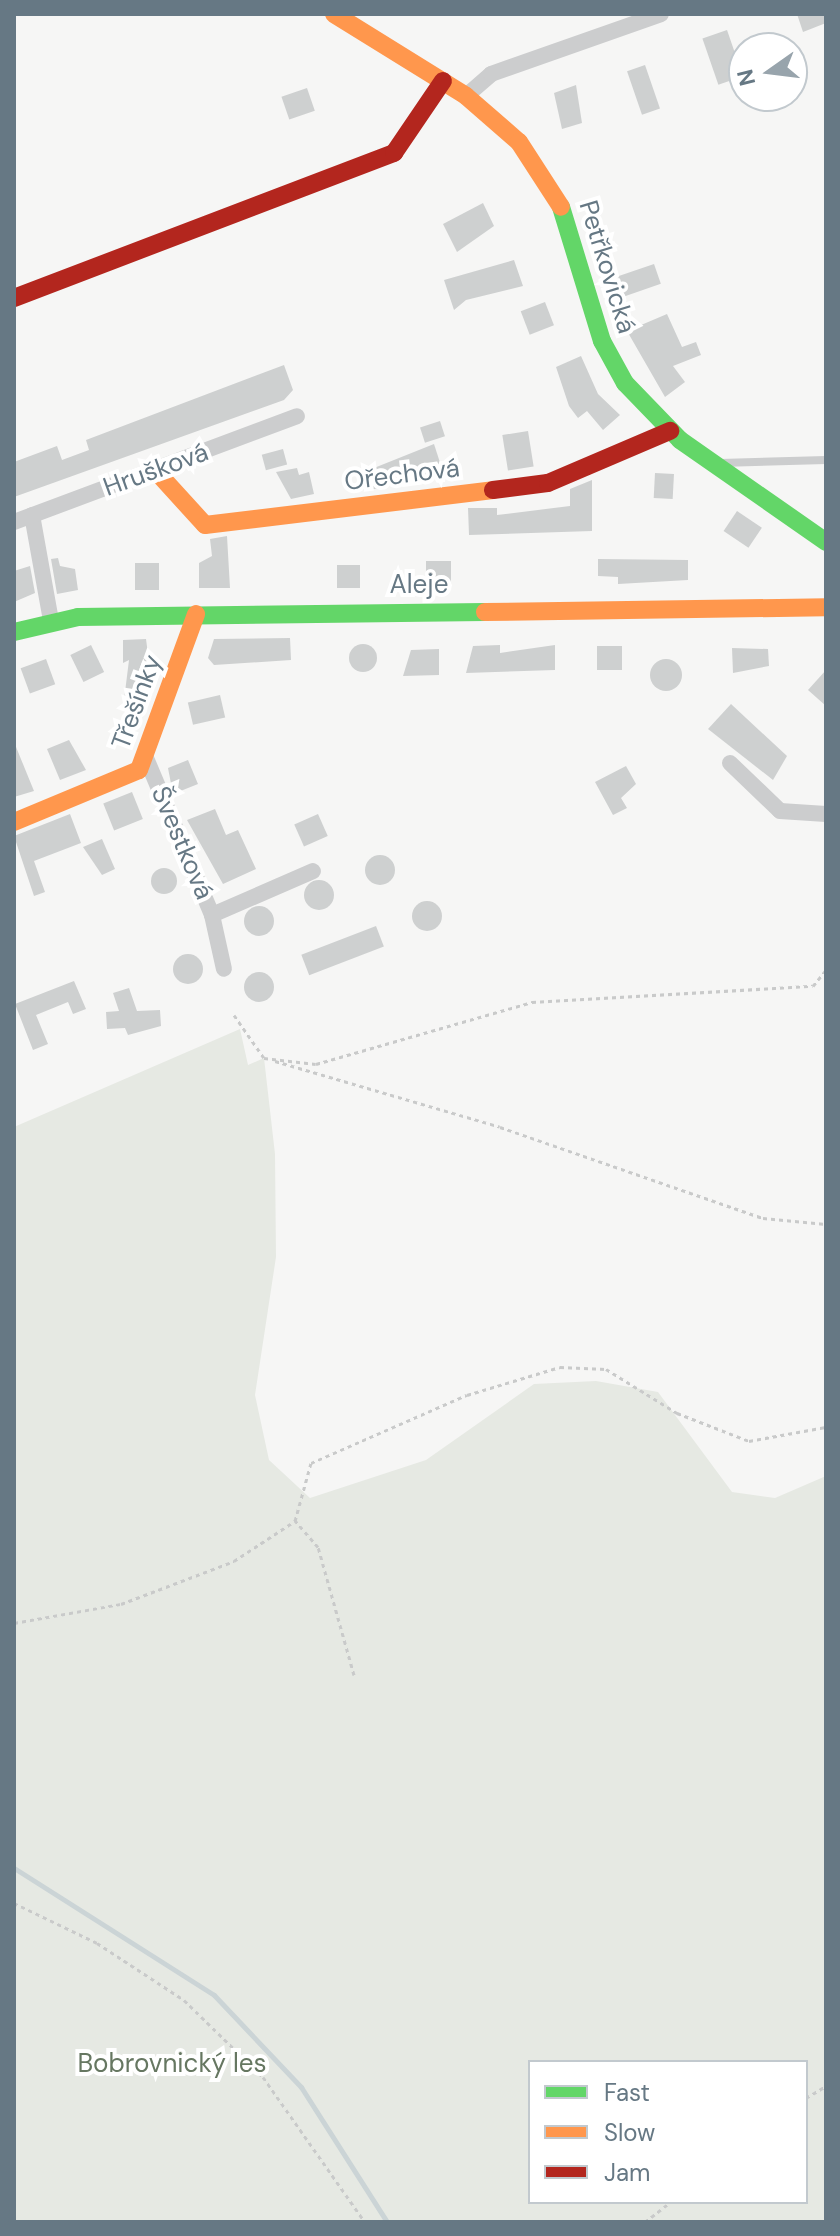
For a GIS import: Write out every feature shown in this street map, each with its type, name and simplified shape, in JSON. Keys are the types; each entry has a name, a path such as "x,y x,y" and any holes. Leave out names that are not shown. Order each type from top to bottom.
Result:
{"street":[{"name":"Petřkovická","path":"334,14 466,96 519,142 552,186 610,359 670,431 826,542"},
{"path":"466,96 491,74 661,14"},
{"path":"14,298 394,153 443,81"},
{"name":"Hrušková","path":"14,522 297,416"},
{"name":"Ořechová","path":"155,470 205,525 548,483 670,431"},
{"path":"32,515 51,621"},
{"name":"Aleje","path":"14,632 51,621 196,614 826,607"},
{"name":"Třešínky","path":"14,822 139,770 146,758 196,614"},
{"name":"Švestková","path":"146,758 212,915 313,871"},
{"path":"730,763 780,811 826,814"},
{"path":"212,915 224,969"}],"lane":[{"path":"716,465 741,458 826,460"}],"path":[{"path":"264,1058 316,1064 532,1002 813,986 826,970"},
{"path":"234,1015 264,1058 500,1127 763,1218 826,1224"},
{"path":"14,1623 121,1604 234,1561 295,1521 311,1463 467,1395 560,1367 606,1369 677,1413 749,1441 826,1427"},
{"path":"295,1521 318,1547 354,1675"},
{"path":"14,1903 97,1943 184,2000 263,2077 365,2222"},
{"path":"808,2097 826,2086"},
{"path":"645,2222 668,2204"}],"green space":[{"name":"Bobrovnický les","path":"240,1029 248,1065 264,1058 275,1154 276,1257 255,1395 269,1460 310,1498 426,1460 534,1384 596,1381 658,1392 732,1492 775,1498 826,1476 826,2222 14,2222 14,1127"}],"building":[{"path":"797,14 826,14 826,23 803,32"},
{"path":"727,30 728,81 718,85 702,38"},
{"path":"645,65 660,108 642,115 627,71"},
{"path":"576,85 582,123 562,129 554,93"},
{"path":"307,88 315,111 289,119 281,97"},
{"path":"483,203 494,226 457,252 443,224"},
{"path":"514,260 523,286 466,300 454,310 444,280"},
{"path":"654,264 661,284 625,296 618,276"},
{"path":"545,302 554,325 530,335 521,311"},
{"path":"667,314 682,347 696,342 701,355 673,366 685,382 665,397 627,331"},
{"path":"581,356 598,394 620,415 603,430 587,411 578,418 569,406 556,367"},
{"path":"284,365 293,390 284,400 14,497 14,462 57,446 62,460 89,450 86,440"},
{"path":"440,421 445,436 425,443 420,427"},
{"path":"528,431 534,467 508,471 502,435"},
{"path":"434,444 444,475 364,491 359,474"},
{"path":"283,449 287,464 266,470 262,455"},
{"path":"297,468 299,475 309,472 314,494 291,499 276,472"},
{"path":"655,473 674,474 673,499 654,498"},
{"path":"592,480 592,531 469,535 468,508 497,508 497,515 570,506 570,489"},
{"path":"737,511 762,528 748,548 724,531"},
{"path":"227,536 230,588 199,588 199,563 212,556 210,539"},
{"path":"58,558 60,566 75,569 78,590 57,594 51,559"},
{"path":"598,559 688,560 688,580 618,584 618,577 598,576"},
{"path":"426,561 451,561 451,586 426,586"},
{"path":"135,563 159,563 159,590 135,590"},
{"path":"337,565 360,565 360,588 337,588"},
{"path":"30,566 35,593 14,602 14,571"},
{"path":"290,638 291,660 214,665 208,658 214,639"},
{"path":"146,639 153,692 147,707 123,708 129,660 123,663 123,640"},
{"path":"363,644 373,648 377,658 373,668 363,672 353,668 349,658 353,648"},
{"path":"91,645 104,672 83,682 70,655"},
{"path":"500,645 500,653 555,645 555,670 466,673 473,646"},
{"path":"597,646 622,646 622,670 597,670"},
{"path":"732,648 768,649 769,666 733,673"},
{"path":"439,649 439,675 403,676 411,650"},
{"path":"46,659 55,684 30,694 21,668"},
{"path":"666,659 677,664 682,675 677,686 666,691 655,686 650,675 655,664"},
{"path":"826,670 826,706 808,690"},
{"path":"220,695 225,717 193,725 188,702"},
{"path":"731,704 787,756 773,780 708,729"},
{"path":"69,740 86,770 60,780 47,749"},
{"path":"14,742 34,791 14,797"},
{"path":"188,760 198,784 173,794 168,768"},
{"path":"626,766 636,784 621,798 627,808 613,815 595,782"},
{"path":"132,792 143,819 114,831 103,804"},
{"path":"215,809 226,835 238,830 256,869 223,884 187,820"},
{"path":"70,814 81,843 34,861 45,892 34,896 14,836"},
{"path":"318,814 328,836 304,847 294,825"},
{"path":"102,839 115,869 102,875 83,847"},
{"path":"380,855 391,859 395,870 391,881 380,885 369,881 365,870 369,859"},
{"path":"164,868 174,871 177,881 174,891 164,894 154,891 151,881 154,871"},
{"path":"319,880 330,884 334,895 330,906 319,910 308,906 304,895 308,884"},
{"path":"427,901 438,905 442,916 438,927 427,931 416,927 412,916 416,905"},
{"path":"259,906 270,910 274,921 270,932 259,936 248,932 244,921 248,910"},
{"path":"376,926 384,947 309,975 301,955"},
{"path":"188,954 199,958 203,969 199,980 188,984 177,980 173,969 177,958"},
{"path":"259,972 270,976 274,987 270,998 259,1002 248,998 244,987 248,976"},
{"path":"74,981 86,1009 73,1014 68,1002 36,1015 48,1044 33,1050 15,1004"},
{"path":"129,988 137,1011 160,1010 161,1026 128,1035 125,1028 107,1029 106,1012 119,1011 113,993"}],"waterway":[{"path":"14,1868 214,1995 301,2087 387,2222"}],"traffic: fast":[{"path":"561,207 602,341 625,383 680,440 826,542"},
{"path":"14,632 78,617 485,612"}],"traffic: slow":[{"path":"334,14 466,96 519,142 561,207"},
{"path":"155,470 205,525 493,490"},
{"path":"485,612 826,607"},
{"path":"14,822 139,770 196,614"}],"traffic: jam":[{"path":"14,298 394,153 443,81"},
{"path":"493,490 548,483 670,431"}]}
